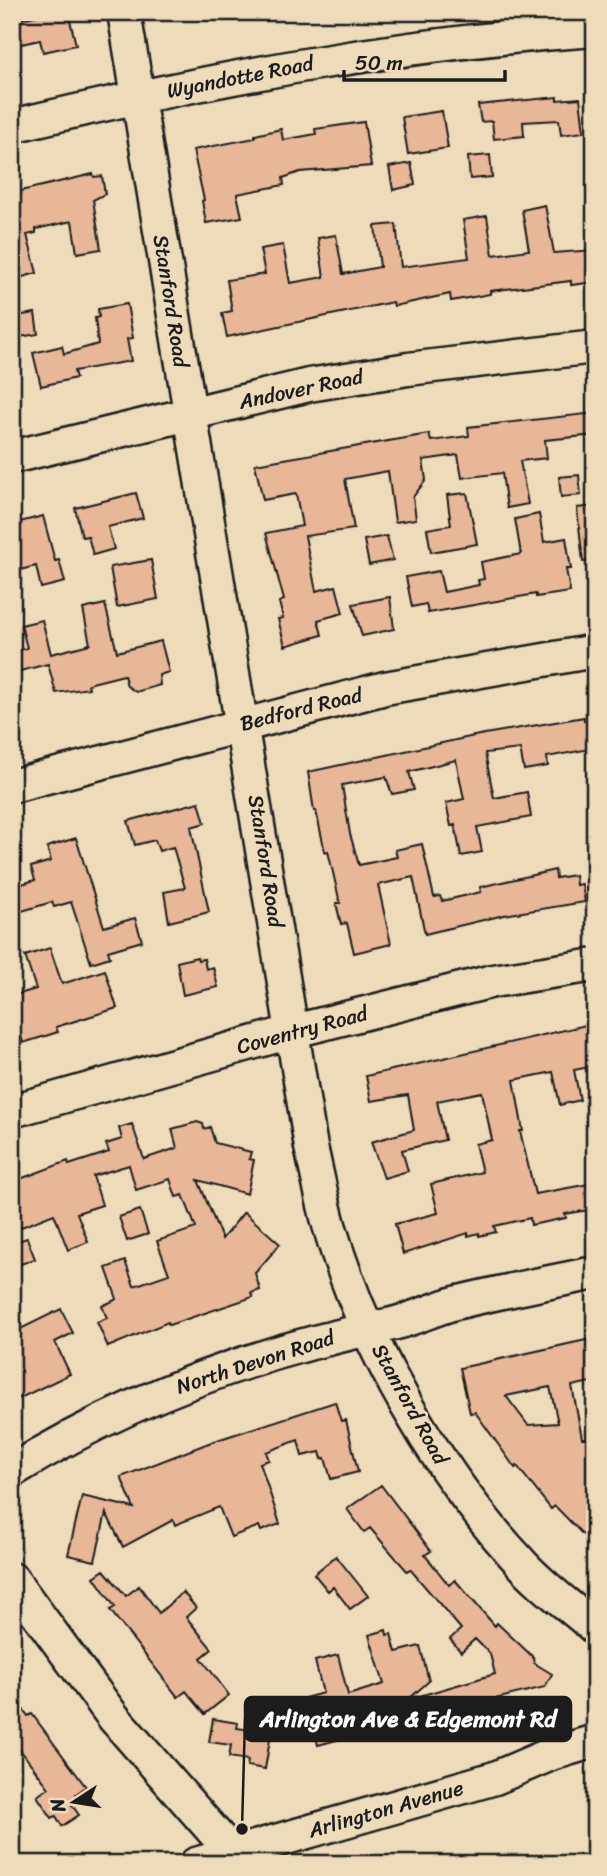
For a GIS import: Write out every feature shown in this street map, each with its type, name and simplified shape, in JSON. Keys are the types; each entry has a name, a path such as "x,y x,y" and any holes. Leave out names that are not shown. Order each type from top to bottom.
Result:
{"street":[{"name":"Stanford Road","path":"124,12 311,1147 329,1225 369,1328 412,1415 447,1469 523,1565 595,1628"},
{"name":"Wyandotte Road","path":"12,126 309,63 416,47 595,30"},
{"name":"Andover Road","path":"12,457 334,381 448,364 595,347"},
{"name":"Bedford Road","path":"12,786 243,723 385,688 595,651"},
{"name":"Coventry Road","path":"12,1111 294,1031 493,981 595,965"},
{"name":"North Devon Road","path":"12,1471 101,1422 169,1389 227,1367 369,1328 391,1325 457,1302 595,1273"},
{"path":"12,1579 114,1718 237,1858"},
{"name":"Arlington Avenue","path":"196,1864 237,1858 495,1778 551,1754 595,1741"},
{"name":"Arlington Avenue","path":"495,1778 559,1772 595,1762"}],"building":[{"path":"53,12 68,12 76,45 43,52 40,40 12,46 12,21"},
{"path":"557,97 557,100 580,98 584,132 561,135 559,120 523,122 524,136 494,139 492,121 481,122 478,105"},
{"path":"442,111 448,148 408,154 402,117"},
{"path":"364,122 371,166 300,172 283,178 284,185 237,194 242,217 206,223 193,150 255,138 255,135 281,129 283,140 316,134 315,129"},
{"path":"490,155 492,177 470,179 468,157"},
{"path":"411,163 415,185 393,190 389,167"},
{"path":"93,174 94,177 102,176 105,194 93,200 101,249 77,253 72,221 36,229 36,233 27,235 37,273 19,278 12,253 12,193"},
{"path":"545,205 554,253 595,250 595,282 571,285 571,281 490,291 490,294 451,301 450,294 394,306 393,302 227,337 222,313 232,311 227,280 265,274 260,249 283,245 290,283 324,277 318,238 336,235 343,274 380,267 375,226 396,224 401,267 469,258 463,220 487,216 493,255 529,250 522,210"},
{"path":"127,304 133,338 127,339 131,361 74,371 76,378 41,386 33,353 62,346 64,354 98,344 95,318 99,317 98,309"},
{"path":"35,313 38,334 19,337 16,316"},
{"path":"595,413 595,435 545,440 547,458 520,461 528,504 507,508 502,473 462,478 458,455 423,460 426,480 413,497 416,519 395,522 388,471 345,479 354,529 305,536 316,591 336,586 343,613 318,620 322,635 285,646 278,619 283,618 279,602 284,600 266,533 302,526 296,494 263,500 255,464 429,434 431,441 469,436 468,427"},
{"path":"579,475 581,495 561,497 559,477"},
{"path":"136,493 143,518 108,527 114,549 93,555 88,536 82,537 75,508"},
{"path":"467,493 477,544 431,552 427,529 451,525 447,495"},
{"path":"595,506 595,561 583,562 577,508"},
{"path":"539,514 544,542 566,538 571,569 566,569 570,592 536,597 536,594 428,613 426,604 412,607 406,577 439,571 444,592 479,585 478,580 484,579 481,562 521,554 515,519"},
{"path":"43,516 55,561 59,560 65,582 41,588 36,566 20,570 12,524"},
{"path":"387,536 393,560 369,565 364,540"},
{"path":"151,560 158,599 117,607 110,567"},
{"path":"390,597 394,629 362,636 353,604"},
{"path":"105,604 117,652 161,641 169,672 159,675 160,685 136,692 127,686 124,675 88,684 89,688 56,693 48,664 12,673 12,652 27,648 21,625 42,620 51,654 90,644 83,609"},
{"path":"584,717 584,721 595,719 595,748 547,757 548,766 524,770 520,749 485,753 494,798 527,792 531,817 477,827 482,852 461,856 455,825 451,826 446,803 464,799 456,760 409,772 414,790 392,794 386,777 342,785 350,834 359,865 397,857 395,850 422,844 434,897 440,896 442,901 481,892 480,887 555,870 556,878 575,875 576,885 582,884 585,902 504,915 425,934 413,877 378,885 391,944 354,953 347,923 341,924 336,903 340,903 328,851 325,852 314,811 308,772 479,735"},
{"path":"199,802 205,823 191,827 209,912 169,922 164,892 185,888 173,847 159,851 155,840 135,845 128,821"},
{"path":"76,838 104,927 135,918 142,941 108,951 110,957 91,963 71,902 54,907 52,902 12,914 12,887 35,880 31,867 51,861 47,847"},
{"path":"50,948 62,984 105,970 117,1008 56,1027 58,1032 23,1043 12,1007 12,996 36,989 25,956"},
{"path":"197,957 198,960 204,959 206,969 213,967 218,987 183,995 177,962"},
{"path":"586,1025 587,1031 595,1030 595,1066 574,1070 580,1100 560,1105 553,1072 514,1080 523,1131 520,1131 535,1194 595,1183 595,1209 565,1214 566,1218 531,1225 530,1218 494,1226 496,1232 479,1236 479,1233 468,1236 468,1233 403,1254 395,1224 438,1213 431,1184 482,1172 475,1144 492,1140 482,1092 437,1101 445,1140 402,1150 408,1171 384,1178 371,1142 414,1130 408,1095 371,1101 366,1076"},
{"path":"197,1122 203,1124 204,1129 210,1127 215,1143 251,1152 249,1159 254,1160 247,1194 198,1180 222,1239 244,1212 280,1244 255,1273 260,1290 251,1293 253,1297 169,1325 168,1322 108,1347 97,1322 107,1318 102,1306 117,1299 106,1268 125,1261 134,1286 169,1274 157,1241 196,1228 183,1195 176,1197 170,1179 136,1190 129,1165 93,1176 102,1205 77,1213 88,1242 68,1250 54,1214 19,1228 12,1210 12,1182 68,1161 69,1165 109,1152 106,1144 122,1139 119,1128 132,1124 144,1159 177,1148 172,1129"},
{"path":"140,1210 148,1234 127,1241 119,1217"},
{"path":"27,1238 35,1259 12,1267 12,1243"},
{"path":"61,1309 73,1333 55,1342 70,1374 12,1402 12,1333"},
{"path":"595,1338 595,1381 572,1386 582,1438 592,1438 595,1547 555,1506 551,1509 517,1466 515,1468 475,1412 470,1413 460,1368","holes":["550,1387 558,1423 528,1425 506,1396"]},
{"path":"335,1402 341,1421 346,1420 358,1472 331,1479 325,1458 322,1459 320,1452 302,1456 298,1440 266,1452 269,1460 260,1463 280,1524 261,1531 259,1526 231,1537 219,1507 175,1525 173,1520 123,1547 106,1513 95,1561 68,1555 82,1496 134,1508 121,1477 214,1441"},
{"path":"381,1485 431,1551 425,1555 449,1585 455,1580 495,1626 497,1623 533,1657 534,1663 552,1674 545,1687 427,1715 389,1730 374,1723 350,1729 352,1736 318,1745 305,1698 323,1693 315,1661 338,1655 348,1695 384,1684 369,1635 386,1630 387,1635 391,1634 396,1652 420,1646 429,1681 409,1699 495,1674 490,1654 475,1639 461,1652 450,1639 461,1629 410,1569 407,1571 370,1528 364,1532 347,1509"},
{"path":"336,1556 368,1596 350,1609 333,1587 328,1591 314,1574"},
{"path":"104,1570 126,1596 139,1586 159,1613 183,1592 196,1608 186,1617 212,1649 201,1658 229,1695 205,1714 186,1691 178,1697 110,1610 115,1607 94,1577"},
{"path":"12,1694 28,1716 32,1714 86,1787 76,1794 79,1800 72,1805 79,1815 62,1826 56,1816 52,1818 37,1796 49,1788 12,1739"},
{"path":"213,1719 238,1723 237,1728 271,1733 265,1769 247,1766 248,1760 229,1757 231,1745 209,1742"}],"place":[{"name":"Arlington Ave & Edgemont Rd","path":"242,1829"}]}
